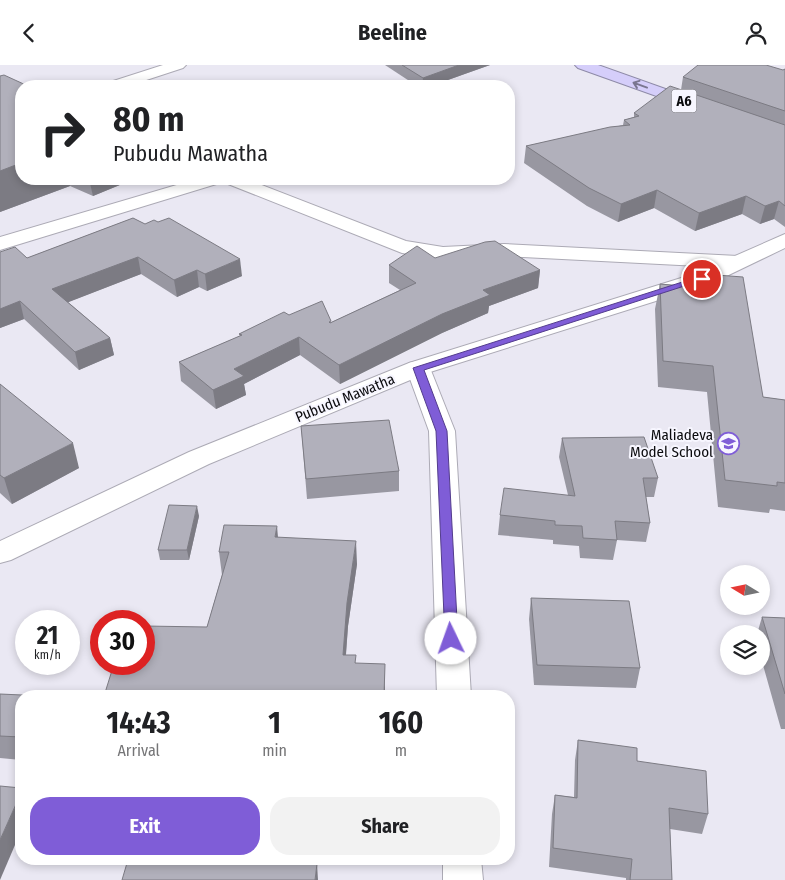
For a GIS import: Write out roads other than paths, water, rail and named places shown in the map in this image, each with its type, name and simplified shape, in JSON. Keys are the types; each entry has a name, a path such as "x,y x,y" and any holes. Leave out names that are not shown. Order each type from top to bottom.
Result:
{"highway":[{"name":"A6","path":"583,65 711,111"}],"street":[{"path":"132,80 178,65"},
{"path":"0,244 196,185"},
{"path":"245,185 402,247 443,253 504,250 738,263"},
{"name":"Pubudu Mawatha","path":"0,553 199,458 418,368 702,279 785,240"},
{"path":"418,368 442,431 454,690"},
{"path":"462,865 463,880"}],"place":[{"name":"Maliadeva Model School","path":"729,444"}]}
